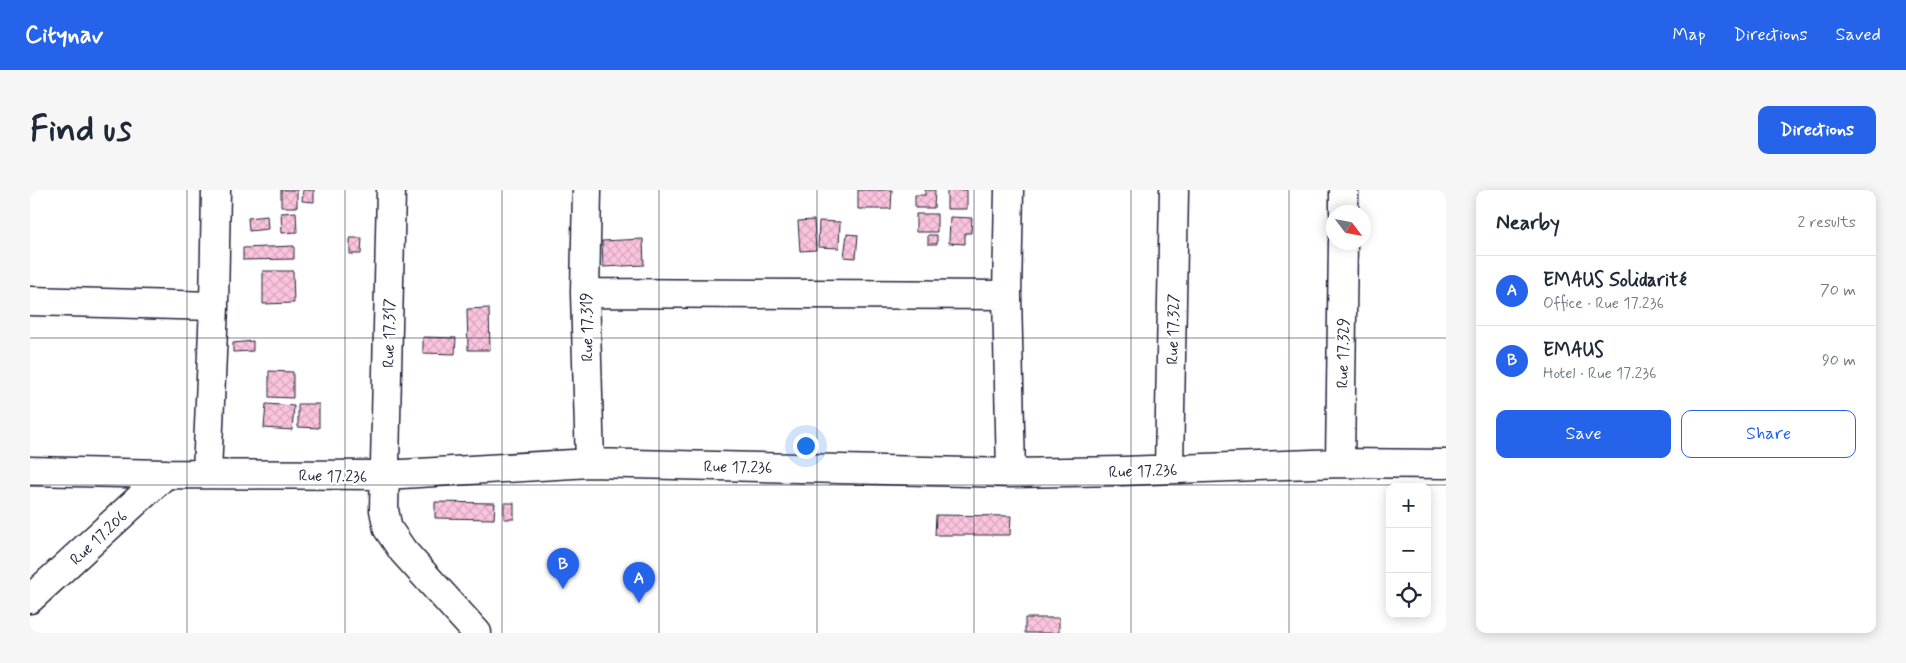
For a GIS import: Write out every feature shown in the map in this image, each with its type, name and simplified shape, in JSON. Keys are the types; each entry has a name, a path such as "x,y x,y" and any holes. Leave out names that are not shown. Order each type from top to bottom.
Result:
{"street":[{"path":"207,473 214,306 216,190"},
{"name":"Rue 17.317","path":"391,190 384,510 388,529 403,551 478,633"},
{"name":"Rue 17.319","path":"586,190 585,293 590,463"},
{"path":"1010,190 1007,295 1011,473"},
{"name":"Rue 17.327","path":"1169,468 1174,190"},
{"path":"1344,190 1344,205"},
{"name":"Rue 17.329","path":"1340,463 1343,250"},
{"path":"585,293 1007,295"},
{"path":"30,301 214,306"},
{"name":"Rue 17.236","path":"30,471 384,475 590,463 1011,473 1340,463 1446,464"},
{"name":"Rue 17.206","path":"30,599 166,474"}],"building":[{"path":"281,190 297,190 297,207 281,207"},
{"path":"303,190 314,190 314,202 302,201"},
{"path":"858,190 892,190 891,209 858,209"},
{"path":"925,190 935,190 934,208 915,208 915,195 925,195"},
{"path":"947,190 967,190 967,209 947,209"},
{"path":"296,212 297,232 282,233 281,213"},
{"path":"916,214 937,214 937,232 916,232"},
{"path":"267,216 268,229 249,231 248,218"},
{"path":"950,217 972,218 971,233 965,233 965,244 949,243"},
{"path":"814,220 816,250 800,251 798,221"},
{"path":"819,221 840,222 839,248 818,247"},
{"path":"847,234 858,235 856,258 844,257"},
{"path":"928,235 937,235 937,244 928,244"},
{"path":"350,238 362,238 361,254 350,254"},
{"path":"643,239 644,265 603,267 602,241"},
{"path":"294,246 294,259 243,260 243,248"},
{"path":"263,271 293,271 294,303 263,304"},
{"path":"489,308 490,350 468,350 467,309"},
{"path":"423,337 456,338 455,354 423,353"},
{"path":"253,341 253,351 233,352 233,343"},
{"path":"269,371 293,372 293,398 269,397"},
{"path":"266,404 294,406 292,430 264,428"},
{"path":"298,404 319,404 319,428 298,427"},
{"path":"435,502 495,503 494,519 435,518"},
{"path":"504,503 514,503 514,519 504,519"},
{"path":"936,515 1011,516 1010,535 935,535"},
{"path":"1025,618 1059,618 1059,633 1025,633"}],"place":[{"name":"EMAUS","path":"563,589"},
{"name":"EMAUS Solidarité","path":"639,603"}]}
